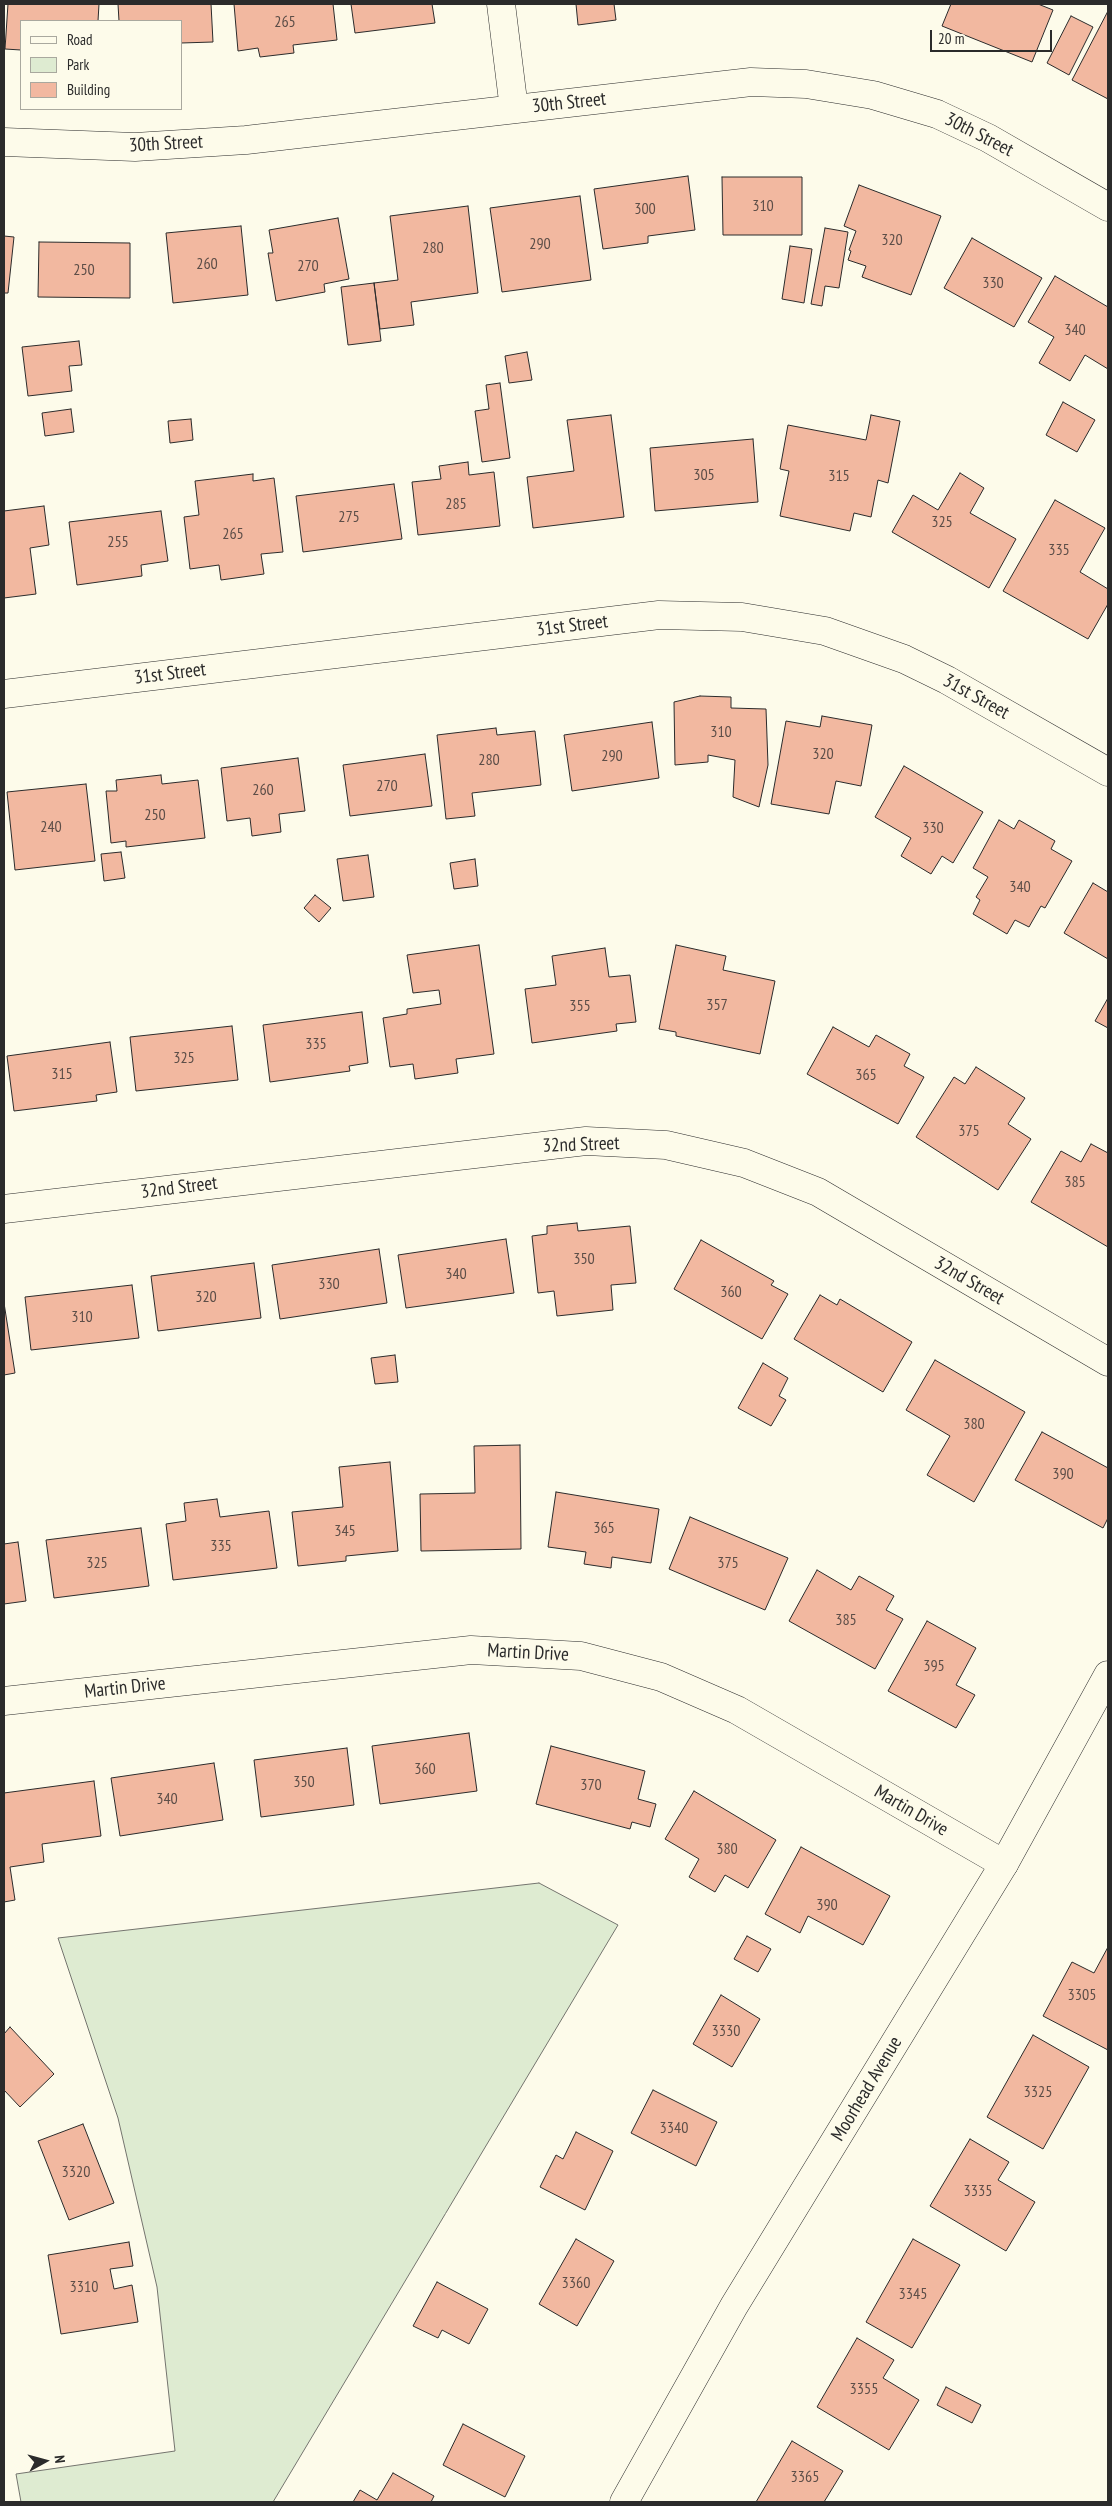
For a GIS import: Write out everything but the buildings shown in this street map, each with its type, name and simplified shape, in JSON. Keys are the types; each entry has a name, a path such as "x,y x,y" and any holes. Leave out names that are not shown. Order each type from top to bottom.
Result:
{"street":[{"path":"501,4 514,109"},
{"name":"30th Street","path":"4,142 135,147 246,140 751,82 806,84 873,95 937,114 988,138 1108,207"},
{"name":"31st Street","path":"4,694 659,615 742,617 825,631 904,659 947,680 1108,772"},
{"name":"32nd Street","path":"4,1208 586,1141 666,1145 744,1162 818,1192 1108,1362"},
{"name":"Martin Drive","path":"4,1701 471,1650 581,1656 661,1677 737,1710 1004,1864"},
{"name":"Moorhead Avenue","path":"624,2502 734,2306 1004,1864 1108,1675"}],"green space":[{"path":"539,1883 618,1925 273,2502 21,2502 16,2474 175,2451 157,2287 118,2118 58,1938"}]}
